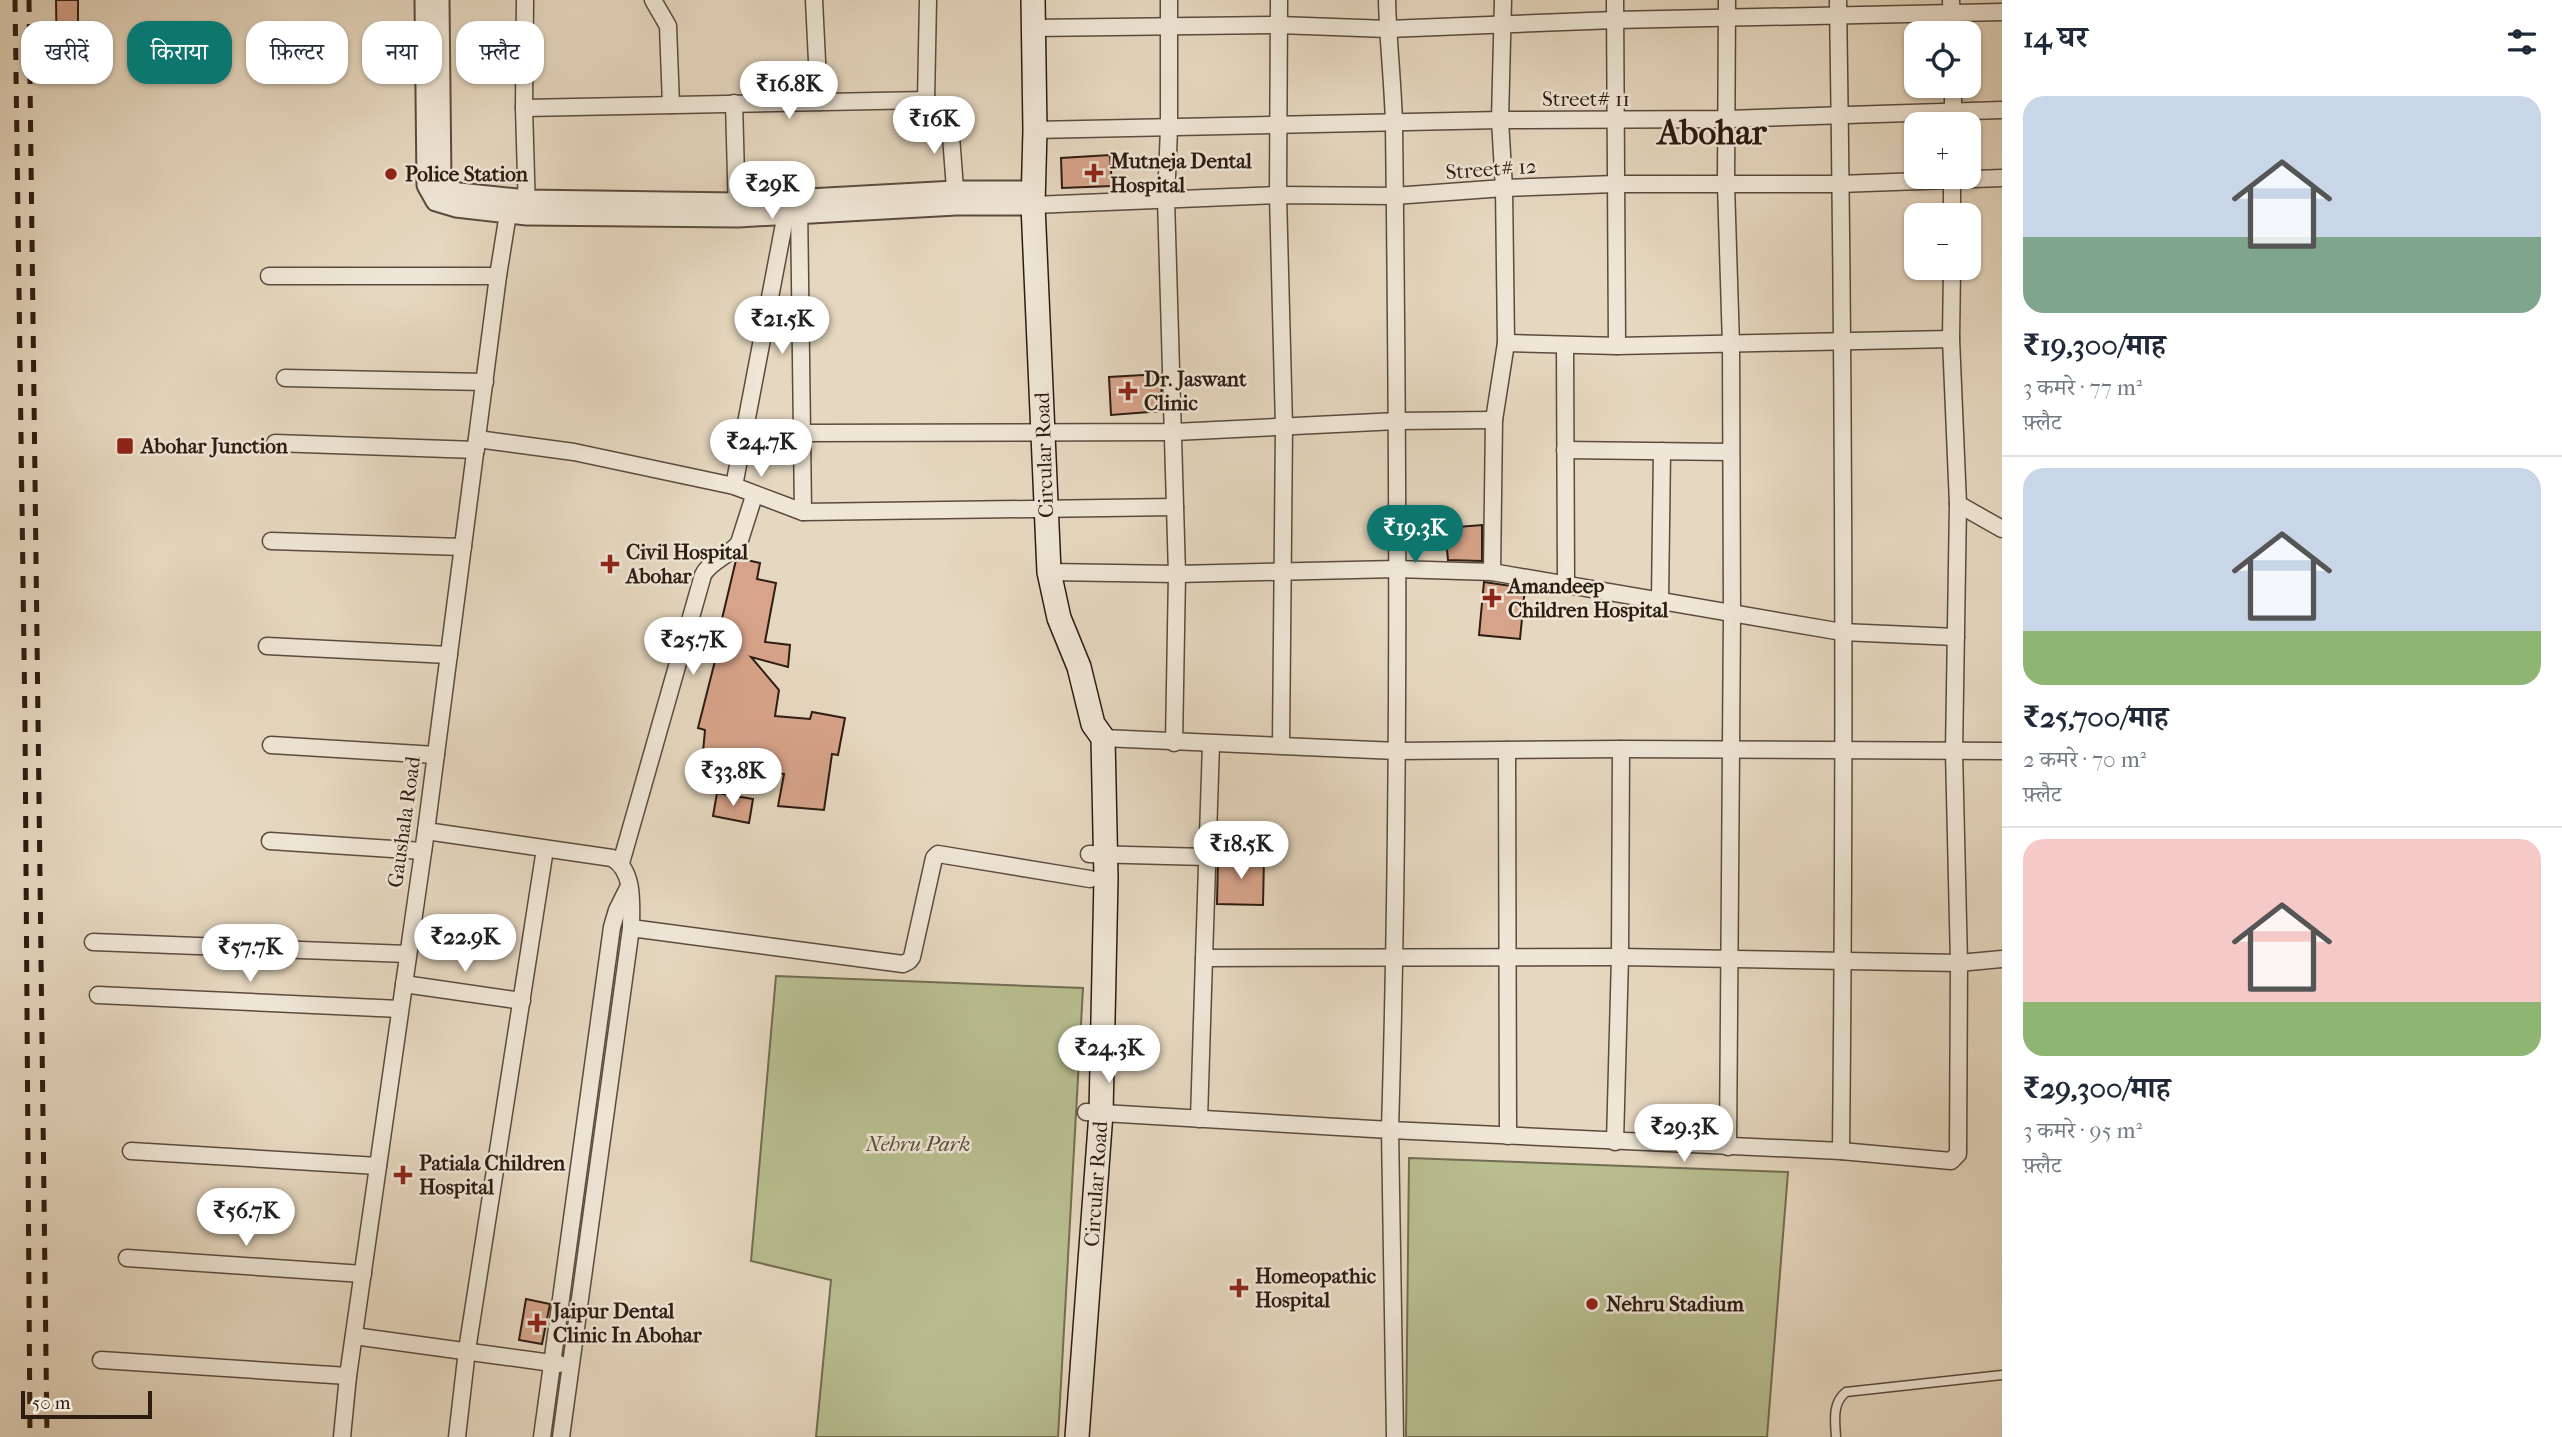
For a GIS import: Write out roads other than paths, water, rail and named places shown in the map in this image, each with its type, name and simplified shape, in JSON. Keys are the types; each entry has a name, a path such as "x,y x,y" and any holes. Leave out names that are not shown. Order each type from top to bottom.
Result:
{"main road":[{"name":"Circular Road","path":"1018,0 1020,130 1033,192"},
{"name":"Circular Road","path":"1033,0 1033,192 1049,572 1057,610 1079,667 1098,731 1089,739 1097,854 1094,1112 1077,1437"},
{"name":"Circular Road","path":"1063,1437 1094,1112 1090,878 1097,854"}],"street":[{"path":"425,0 427,186 436,201 456,207 737,210 1033,192"},
{"path":"439,0 441,181 446,189 518,207"},
{"name":"Gaushala Road","path":"342,1437 348,1376 426,831 498,275 518,207 524,108 525,0"},
{"path":"653,0 668,26 671,105"},
{"path":"814,0 818,102"},
{"path":"926,100 928,0"},
{"path":"1169,0 1166,199 1177,574 1174,743"},
{"path":"1279,0 1279,195 1284,426 1281,745"},
{"path":"1387,0 1394,121 1397,421 1395,958 1390,1130 1395,1437"},
{"path":"1492,572 1494,420 1506,343 1504,188 1500,120 1503,0"},
{"path":"1615,0 1617,346"},
{"path":"1727,0 1726,185 1731,345 1732,614 1728,1147"},
{"path":"1034,28 1279,25 1388,29 1727,18 1838,8 1951,6 2002,12"},
{"path":"1838,8 1842,342 1841,1151"},
{"path":"524,108 926,100 947,117 950,123 955,198"},
{"path":"734,103 737,210"},
{"name":"Street# 11","path":"1981,113 2002,110"},
{"name":"Street# 11","path":"1035,130 1169,129 1394,121 1904,117"},
{"name":"Street# 12","path":"1981,178 2002,178"},
{"name":"Street# 12","path":"1033,192 1166,199 1279,195 1394,197 1504,188 1615,184 1839,184 1904,181"},
{"path":"793,208 803,512"},
{"path":"734,486 793,208"},
{"path":"269,276 498,275"},
{"path":"1094,1112 1615,1142 1841,1151 1951,1161 1955,1158 1958,1154 1959,962 1954,752 1958,504 1951,339 1952,280"},
{"path":"1506,343 1731,345 1951,339"},
{"path":"1565,345 1566,584"},
{"path":"285,378 485,382"},
{"path":"801,433 1174,432 1397,421 1494,420"},
{"path":"275,443 477,444 574,452 734,486 754,496 803,512 1175,507"},
{"path":"1565,450 1730,452"},
{"path":"1660,600 1662,451"},
{"path":"621,863 703,575 706,569 739,543 754,496"},
{"path":"1958,504 2002,529"},
{"path":"271,541 463,547"},
{"path":"1049,572 1177,574 1396,569 1492,572 1842,632 1956,637"},
{"path":"267,646 449,656"},
{"path":"1098,731 1174,743 1397,751 2002,751"},
{"path":"1199,1119 1211,744"},
{"path":"271,745 436,755"},
{"path":"1615,1142 1620,957 1621,749"},
{"path":"1507,750 1508,1136"},
{"path":"426,831 612,858 621,863 627,872 631,929 561,1437"},
{"path":"270,841 423,851"},
{"path":"457,1437 467,1350 545,849"},
{"path":"631,929 903,964 912,957 937,854 1090,878"},
{"path":"1097,854 1207,858"},
{"path":"542,1437 612,927 629,886"},
{"path":"93,942 408,954"},
{"path":"1204,957 1506,956 1959,962 2002,959"},
{"path":"404,984 522,1001"},
{"path":"98,995 400,1009"},
{"path":"131,1151 378,1166"},
{"path":"127,1258 363,1273"},
{"path":"354,1336 569,1366"},
{"path":"100,1360 348,1376"}],"lane":[{"path":"1836,1437 1835,1414 1838,1398 1846,1392 2002,1375"}],"railway":[{"path":"15,0 25,724 30,1437"},
{"path":"29,0 47,1437"}],"place":[{"name":"Mutneja Dental Hospital","path":"1094,173"},
{"name":"Police Station","path":"391,174"},
{"name":"Dr. Jaswant Clinic","path":"1128,391"},
{"name":"Abohar Junction","path":"125,446"},
{"name":"Civil Hospital Abohar","path":"610,564"},
{"name":"Amandeep Children Hospital","path":"1492,598"},
{"name":"Patiala Children Hospital","path":"403,1175"},
{"name":"Homeopathic Hospital","path":"1239,1288"},
{"name":"Nehru Stadium","path":"1592,1304"},
{"name":"Jaipur Dental Clinic In Abohar","path":"537,1323"}],"district":[{"name":"Abohar","path":"1712,132"}],"park label":[{"name":"Nehru Park","path":"918,1144"}]}
